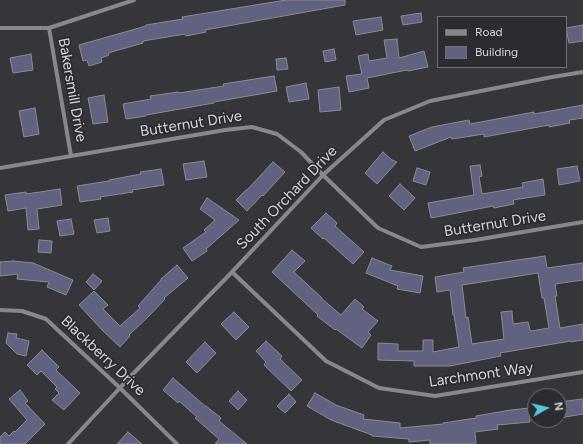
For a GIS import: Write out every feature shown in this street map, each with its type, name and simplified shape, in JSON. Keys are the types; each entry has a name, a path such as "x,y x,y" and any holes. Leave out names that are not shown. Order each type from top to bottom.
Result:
{"street":[{"path":"0,28 49,28 134,0"},
{"name":"Bakersmill Drive","path":"49,28 71,156"},
{"name":"South Orchard Drive","path":"68,444 323,175 384,120 430,101 583,72"},
{"name":"Butternut Drive","path":"0,168 225,130 252,127 277,134 301,152 378,228 421,247 475,240 583,222"},
{"name":"Larchmont Way","path":"232,272 326,361 379,388 435,396 583,372"},
{"name":"Blackberry Drive","path":"0,310 22,311 46,319 177,444"}],"building":[{"path":"286,0 345,0 345,5 205,30 206,32 186,36 185,34 143,41 143,43 108,53 109,55 101,58 102,62 89,66 87,60 83,61 79,45 146,25 183,19 182,17"},
{"path":"421,13 422,22 403,25 401,16"},
{"path":"381,17 383,30 356,35 353,21"},
{"path":"583,25 583,41 569,43 567,28"},
{"path":"397,39 399,58 424,51 428,67 367,78 369,88 349,92 346,76 362,74 358,56 368,54 369,61 387,58 384,40"},
{"path":"334,49 336,60 325,62 323,51"},
{"path":"31,54 33,70 13,73 10,58"},
{"path":"286,58 288,69 277,70 276,59"},
{"path":"274,76 277,91 126,119 123,104 151,99 150,96 224,86 223,84"},
{"path":"306,83 309,99 289,102 286,87"},
{"path":"339,87 341,110 320,112 318,90"},
{"path":"104,95 108,122 93,124 88,98"},
{"path":"583,105 583,118 569,120 570,123 549,127 549,125 484,137 484,134 452,139 451,137 415,151 409,136 432,127 469,120 470,124 534,112 534,114"},
{"path":"35,108 39,134 24,137 19,111"},
{"path":"383,152 392,160 397,162 377,184 365,173"},
{"path":"204,161 207,177 186,180 183,164"},
{"path":"273,162 285,172 247,211 236,200"},
{"path":"480,165 482,176 479,177 482,194 523,187 522,183 543,179 545,195 513,200 514,204 494,208 493,206 431,218 428,203 474,195 470,166"},
{"path":"577,166 580,181 559,185 557,169"},
{"path":"417,168 430,172 426,185 413,181"},
{"path":"161,169 164,185 132,190 133,192 100,197 101,199 80,202 77,186 109,181 141,174 140,172"},
{"path":"400,184 415,198 404,210 389,196"},
{"path":"60,189 62,205 37,209 39,229 28,230 26,208 8,211 5,195 26,192 26,194"},
{"path":"207,198 239,220 206,249 207,251 192,261 183,248 206,232 204,230 215,220 200,209"},
{"path":"326,213 337,223 335,226 364,252 353,264 311,228"},
{"path":"108,218 110,231 97,233 94,220"},
{"path":"71,219 74,234 60,236 57,221"},
{"path":"39,240 52,241 51,253 38,252"},
{"path":"292,250 305,261 294,272 341,315 355,299 364,307 362,309 378,321 368,332 371,335 362,348 317,316 318,315 272,272"},
{"path":"545,256 547,268 583,263 583,280 555,284 557,296 555,296 560,328 583,324 583,340 500,353 501,356 450,366 414,366 414,361 378,360 378,343 398,344 398,351 423,351 423,340 433,340 433,352 459,347 450,290 437,292 435,277 464,272 463,268","holes":["538,273 542,298 544,298 549,328 531,331 528,322 513,324 512,311 501,312 504,339 472,344 468,317 466,318 462,285"]},
{"path":"372,258 392,266 390,270 423,276 420,293 397,289 398,286 366,273"},
{"path":"13,261 33,263 73,280 66,295 47,287 49,282 17,279 18,274 0,276 0,262"},
{"path":"177,265 188,278 164,298 165,299 129,335 130,336 120,347 79,305 94,291 108,305 103,309 120,326 140,308 138,306 161,279"},
{"path":"93,274 102,281 94,290 86,282"},
{"path":"234,312 249,327 236,340 221,324"},
{"path":"8,333 17,334 16,338 29,341 26,356 17,354 6,343"},
{"path":"266,341 282,356 280,359 302,380 291,391 264,365 266,362 256,351"},
{"path":"205,342 216,353 197,373 186,362"},
{"path":"42,350 59,367 56,370 80,393 64,410 52,400 59,393 55,389 57,387 41,371 37,375 27,365"},
{"path":"173,378 221,418 219,421 247,444 215,444 219,439 195,418 197,417 179,401 178,403 163,390"},
{"path":"20,390 28,401 25,403 45,424 25,444 0,444 0,437 5,432 9,436 27,420 9,399"},
{"path":"238,391 247,400 238,410 229,401"},
{"path":"315,393 336,405 364,415 363,419 400,423 400,428 443,424 476,418 476,416 527,408 527,422 497,425 498,429 475,432 476,444 430,444 430,440 409,442 409,439 372,436 331,420 307,406"},
{"path":"289,394 296,402 285,413 277,406"},
{"path":"583,399 583,414 567,417 567,401"},
{"path":"128,432 142,444 117,444"}]}
